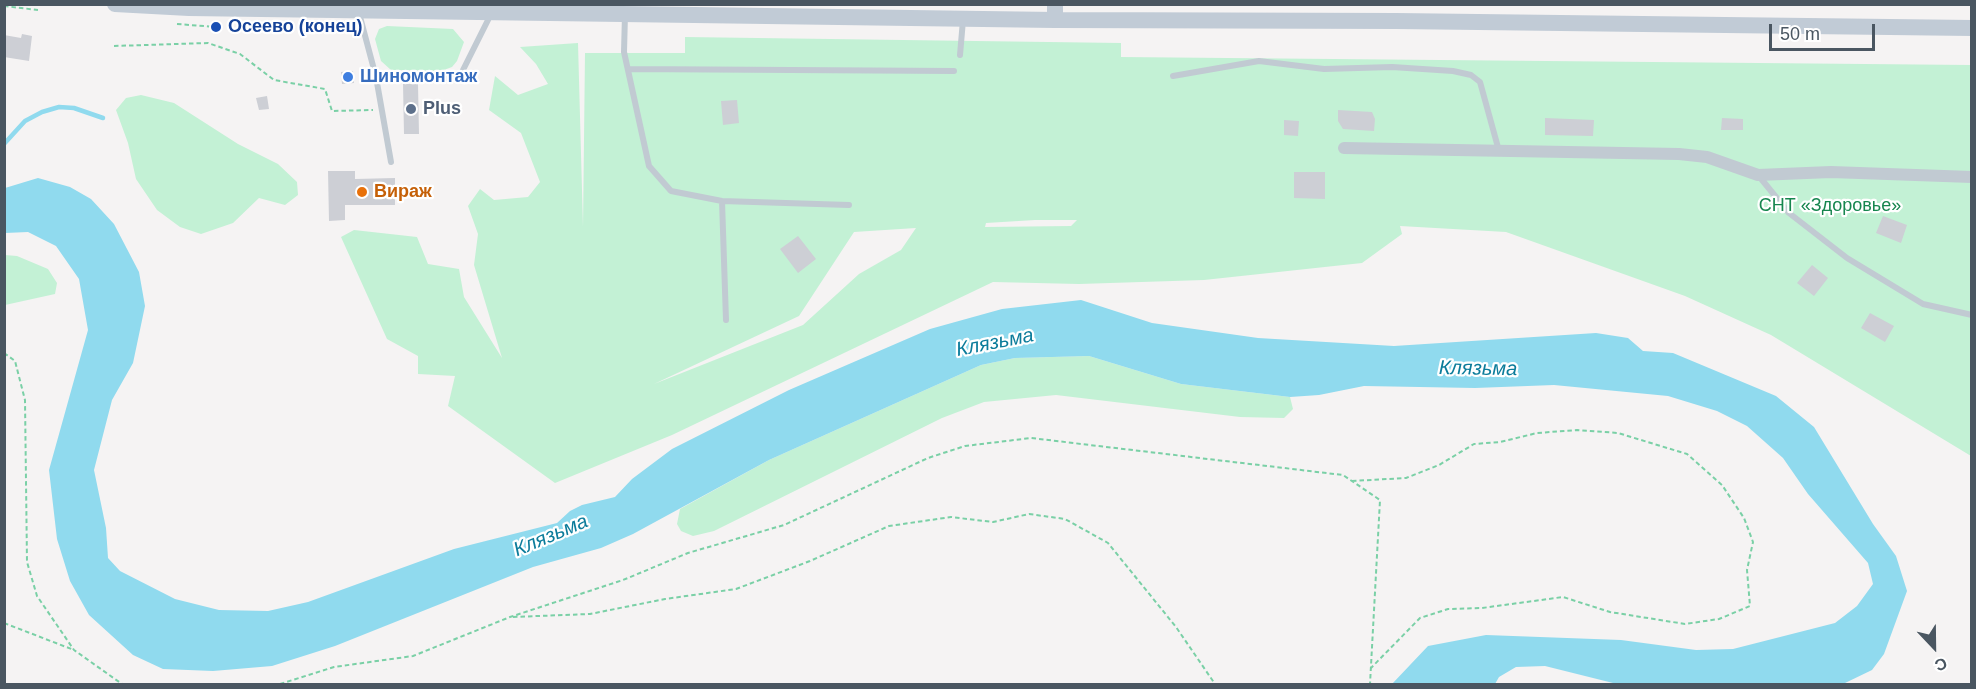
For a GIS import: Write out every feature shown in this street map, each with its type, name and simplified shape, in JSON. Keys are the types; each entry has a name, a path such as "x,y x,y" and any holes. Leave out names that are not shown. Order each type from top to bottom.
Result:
{"main road":[{"path":"115,4 963,19 1055,12 1396,21 1971,28"}],"street":[{"path":"1344,148 1679,154 1707,157 1758,175 1831,172 1971,177"}],"lane":[{"path":"358,9 376,77 391,162"},
{"path":"376,77 459,78 492,12"},
{"path":"625,14 624,52 649,166 671,191 722,201 849,205"},
{"path":"960,55 963,19"},
{"path":"1173,76 1259,61 1324,69 1392,67 1453,71 1471,75 1480,82 1500,152"},
{"path":"628,69 954,71"},
{"path":"1758,175 1789,213 1847,258 1923,304 1971,315"},
{"path":"722,201 726,320"}],"path":[{"path":"4,6 38,10"},
{"path":"171,24 216,27"},
{"path":"114,46 208,43 240,54 274,80 325,89 332,111 382,110"},
{"path":"4,352 15,361 25,400 27,562 37,596 74,650"},
{"path":"1352,481 1406,478 1439,465 1474,444 1500,442 1537,433 1577,430 1618,433 1687,454 1722,485 1744,518 1752,542 1747,570 1750,606 1719,619 1684,624 1610,612 1563,597 1482,608 1448,609 1420,618 1371,668"},
{"path":"280,684 334,667 413,656 510,617 623,580 688,553 784,525 928,458 965,446 1031,438 1343,475 1380,500 1370,684"},
{"path":"510,617 590,614 665,599 736,589 810,561 889,526 951,517 993,522 1029,514 1065,519 1108,543 1176,627 1215,684"},
{"path":"4,623 74,650 122,684"}],"green space":[{"path":"387,26 453,29 464,42 457,61 452,67 441,71 391,70 381,61 375,39 379,29"},
{"name":"СНТ «Здоровье»","path":"685,37 1121,43 1121,57 1971,65 1971,456 1771,335 1685,296 1506,232 1400,226 1402,234 1362,263 1204,280 1079,284 993,282 672,435 555,483 448,406 455,376 418,374 418,356 387,339 341,237 354,230 417,237 428,264 459,269 464,297 502,358 474,265 478,234 468,206 480,189 494,200 528,197 540,182 521,133 489,110 495,76 518,95 548,84 536,64 520,47 578,43 583,227 585,53 685,53","holes":["1077,220 1071,226 985,227 986,223","916,228 901,250 859,274 803,325 654,384 799,316 854,232"]},
{"path":"141,95 174,103 238,144 278,164 297,182 298,195 285,205 259,198 233,223 201,234 180,227 157,210 136,179 128,143 116,110 126,98"},
{"path":"5,255 17,256 48,269 57,283 55,294 5,305"},
{"path":"1089,356 1181,384 1290,397 1293,409 1284,418 1240,417 1056,395 984,402 942,418 714,531 693,536 681,531 677,524 680,509 769,460 981,365 1015,358"}],"water":[{"name":"Клязьма","path":"38,178 70,187 91,199 114,224 139,272 145,306 133,363 112,400 94,470 106,528 108,558 120,571 175,599 219,610 268,611 308,602 454,549 557,523 570,511 582,505 615,497 632,479 672,449 789,390 930,329 1002,309 1081,300 1152,323 1258,338 1394,346 1596,333 1628,338 1643,351 1673,353 1776,396 1814,427 1873,524 1896,556 1907,591 1884,654 1872,670 1843,684 1617,684 1545,666 1516,667 1499,677 1495,684 1392,684 1428,646 1486,635 1621,640 1696,650 1733,649 1835,623 1857,606 1873,584 1868,563 1808,494 1783,458 1747,426 1717,411 1668,396 1554,385 1475,388 1364,386 1319,395 1290,397 1181,384 1089,356 1015,358 981,365 769,460 633,534 601,548 533,567 335,646 272,666 213,671 163,669 133,655 89,615 70,581 57,539 49,470 88,330 79,279 56,246 28,232 5,233 5,188"}],"building":[{"path":"22,34 32,36 29,61 4,57 4,35 21,38"},
{"name":"Шиномонтаж","path":"353,71 354,83 342,84 341,72"},
{"name":"Plus","path":"403,84 418,84 419,134 404,134"},
{"path":"267,96 269,109 259,110 256,98"},
{"path":"737,100 739,123 723,125 721,101"},
{"path":"1338,110 1372,112 1375,119 1374,131 1343,129 1338,121"},
{"path":"1545,118 1594,120 1593,136 1545,135"},
{"path":"1722,118 1743,119 1743,130 1721,130"},
{"path":"1284,120 1299,121 1298,136 1284,135"},
{"name":"Вираж","path":"328,171 355,171 355,179 395,178 395,205 345,205 345,220 329,221"},
{"path":"1294,172 1325,172 1325,199 1294,198"},
{"path":"1883,216 1907,225 1901,243 1876,233"},
{"path":"798,236 816,259 798,273 780,249"},
{"path":"1812,265 1828,278 1814,296 1797,283"},
{"path":"1870,313 1894,326 1885,342 1861,328"}],"waterway":[{"path":"4,144 25,121 42,112 59,107 74,108 103,118"}],"place":[{"name":"Осеево (конец)","path":"216,27"},
{"name":"Шиномонтаж","path":"348,77"},
{"name":"Plus","path":"411,109"},
{"name":"Вираж","path":"362,192"}]}
